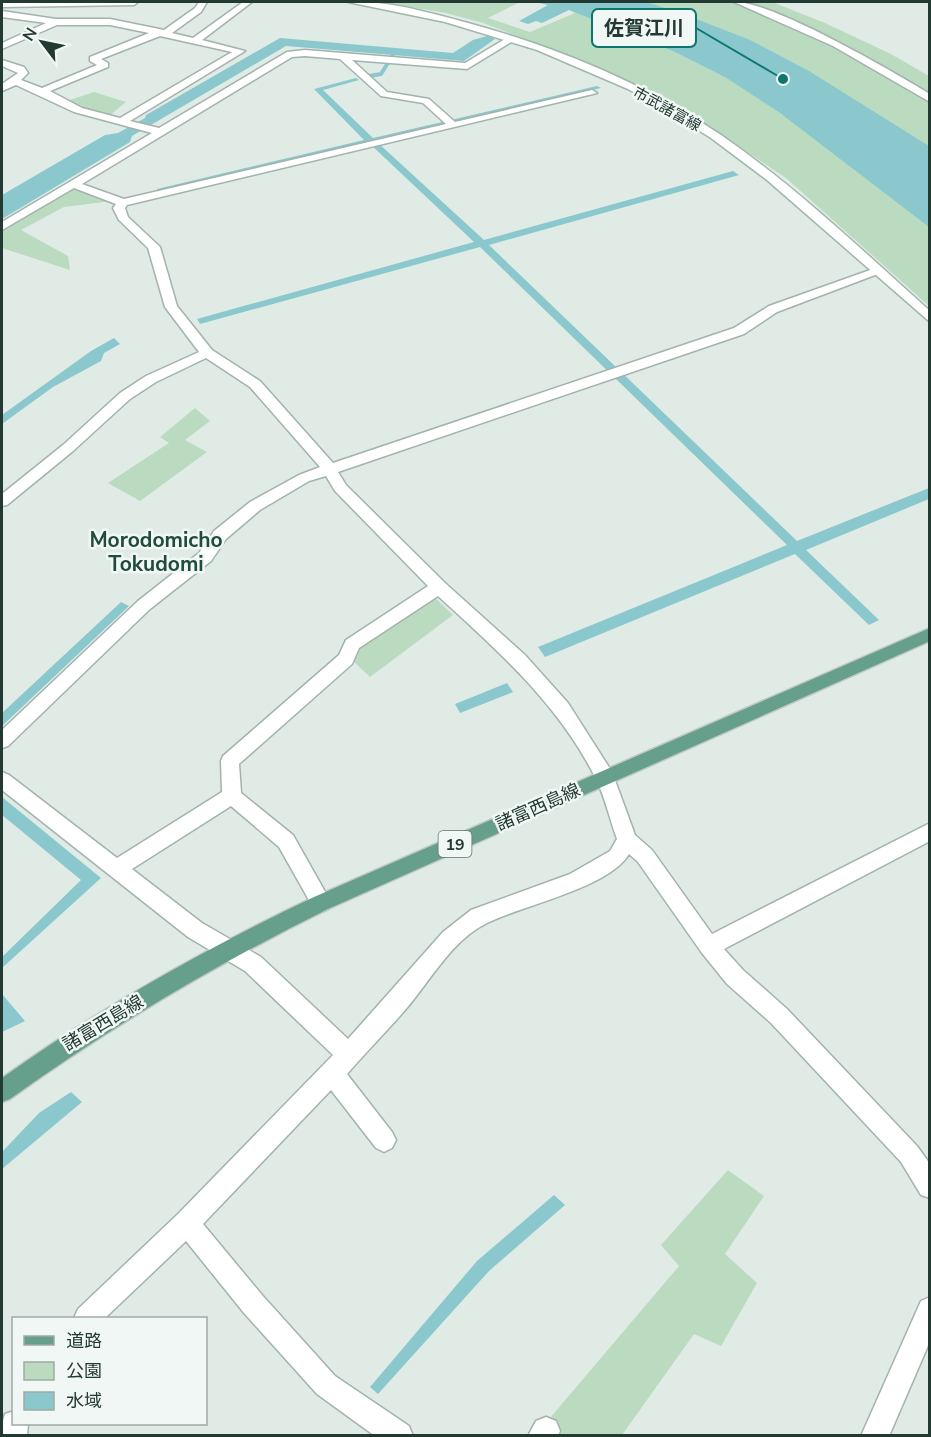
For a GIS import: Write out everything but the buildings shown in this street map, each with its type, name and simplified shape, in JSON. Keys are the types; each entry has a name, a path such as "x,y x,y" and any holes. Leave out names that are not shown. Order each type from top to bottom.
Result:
{"main road":[{"name":"諸富西島線","path":"2,1091 58,1051 226,949 321,903 930,634"}],"street":[{"path":"2,5 134,2"},
{"path":"42,91 105,65 93,59 164,32 198,10 203,2"},
{"path":"195,41 248,2"},
{"name":"市武諸富線","path":"352,2 401,8 466,22 599,72 714,136 777,182 930,318"},
{"path":"738,2 781,18 851,51 930,99"},
{"path":"2,13 3,15 56,22 111,22 164,32 240,51 122,122"},
{"path":"2,46 56,22"},
{"path":"2,227 154,130 283,57 297,53 467,66 510,39"},
{"path":"343,56 364,78 384,94 426,101 451,124"},
{"path":"2,63 21,69 23,73 15,81 2,88"},
{"path":"15,81 42,91 78,110 154,130"},
{"path":"72,184 123,203 369,146 451,124 592,93"},
{"path":"123,203 119,208 123,218 154,247 171,307 207,353 255,384 328,467 340,488 439,587 519,660 562,708 606,777 627,840 645,856 709,946 735,977 779,1016 909,1154 930,1186"},
{"path":"2,741 144,605 205,557 220,535 255,506 304,478 328,467 739,331 773,309 878,272"},
{"path":"2,501 68,448 125,396 151,379 207,353"},
{"path":"321,903 286,841 232,796 230,761 346,659 352,644 439,587"},
{"path":"2,780 195,930 253,964 349,1055"},
{"path":"116,869 232,796"},
{"path":"709,946 930,831"},
{"path":"88,1317 187,1223 332,1073 459,932 478,918 577,880 617,857 627,840"},
{"path":"332,1073 384,1140"},
{"path":"187,1223 253,1304 326,1385 399,1436"},
{"path":"875,1436 930,1310"}],"green space":[{"path":"381,2 520,2 488,18 530,32 575,13 569,10 678,45 929,212 929,306 786,178 677,105 594,65 483,23 446,13"},
{"path":"631,2 772,2 825,23 891,54 929,76 929,156"},
{"path":"94,92 126,102 109,116 64,102"},
{"path":"71,189 112,201 64,207 21,230 68,256 70,270 2,248 2,231"},
{"path":"195,408 210,421 185,440 207,452 140,501 108,483 169,443 160,437"},
{"path":"433,596 453,615 370,677 353,661 359,645"},
{"path":"728,1170 764,1196 725,1254 757,1283 721,1346 694,1334 622,1435 560,1435 562,1432 550,1418 679,1266 661,1245"}],"water":[{"path":"535,2 647,2 750,40 809,71 929,146 929,227 780,113 725,77 673,51 569,10 542,23 536,21 528,24 519,21 548,5"},
{"path":"487,36 495,39 464,61 286,46 132,136 130,142 2,219 2,195 105,135 118,133 145,118 146,115 280,38 453,53 473,40"},
{"path":"356,78 359,80 323,90 373,138 597,86 601,88 377,142 484,240 733,171 739,175 489,245 797,541 929,488 929,499 806,550 879,620 869,625 795,554 545,657 538,647 787,545 480,247 200,324 197,319 474,242 369,143 159,193 157,189 364,140 314,89"},
{"path":"114,338 120,344 104,353 101,361 53,387 2,424 2,415 91,351"},
{"path":"121,602 129,606 2,726 2,713"},
{"path":"507,683 513,692 460,713 455,704"},
{"path":"2,797 101,878 2,968 2,957 81,880 2,815"},
{"path":"2,994 25,1021 2,1032"},
{"path":"71,1092 82,1102 2,1169 2,1152 39,1113"},
{"path":"554,1195 565,1205 489,1271 378,1394 370,1387 477,1261"}],"waterway":[{"path":"363,77 381,74 393,55"}],"place":[{"name":"佐賀江川","path":"783,79"}],"district":[{"name":"Morodomicho Tokudomi","path":"156,552"}]}
